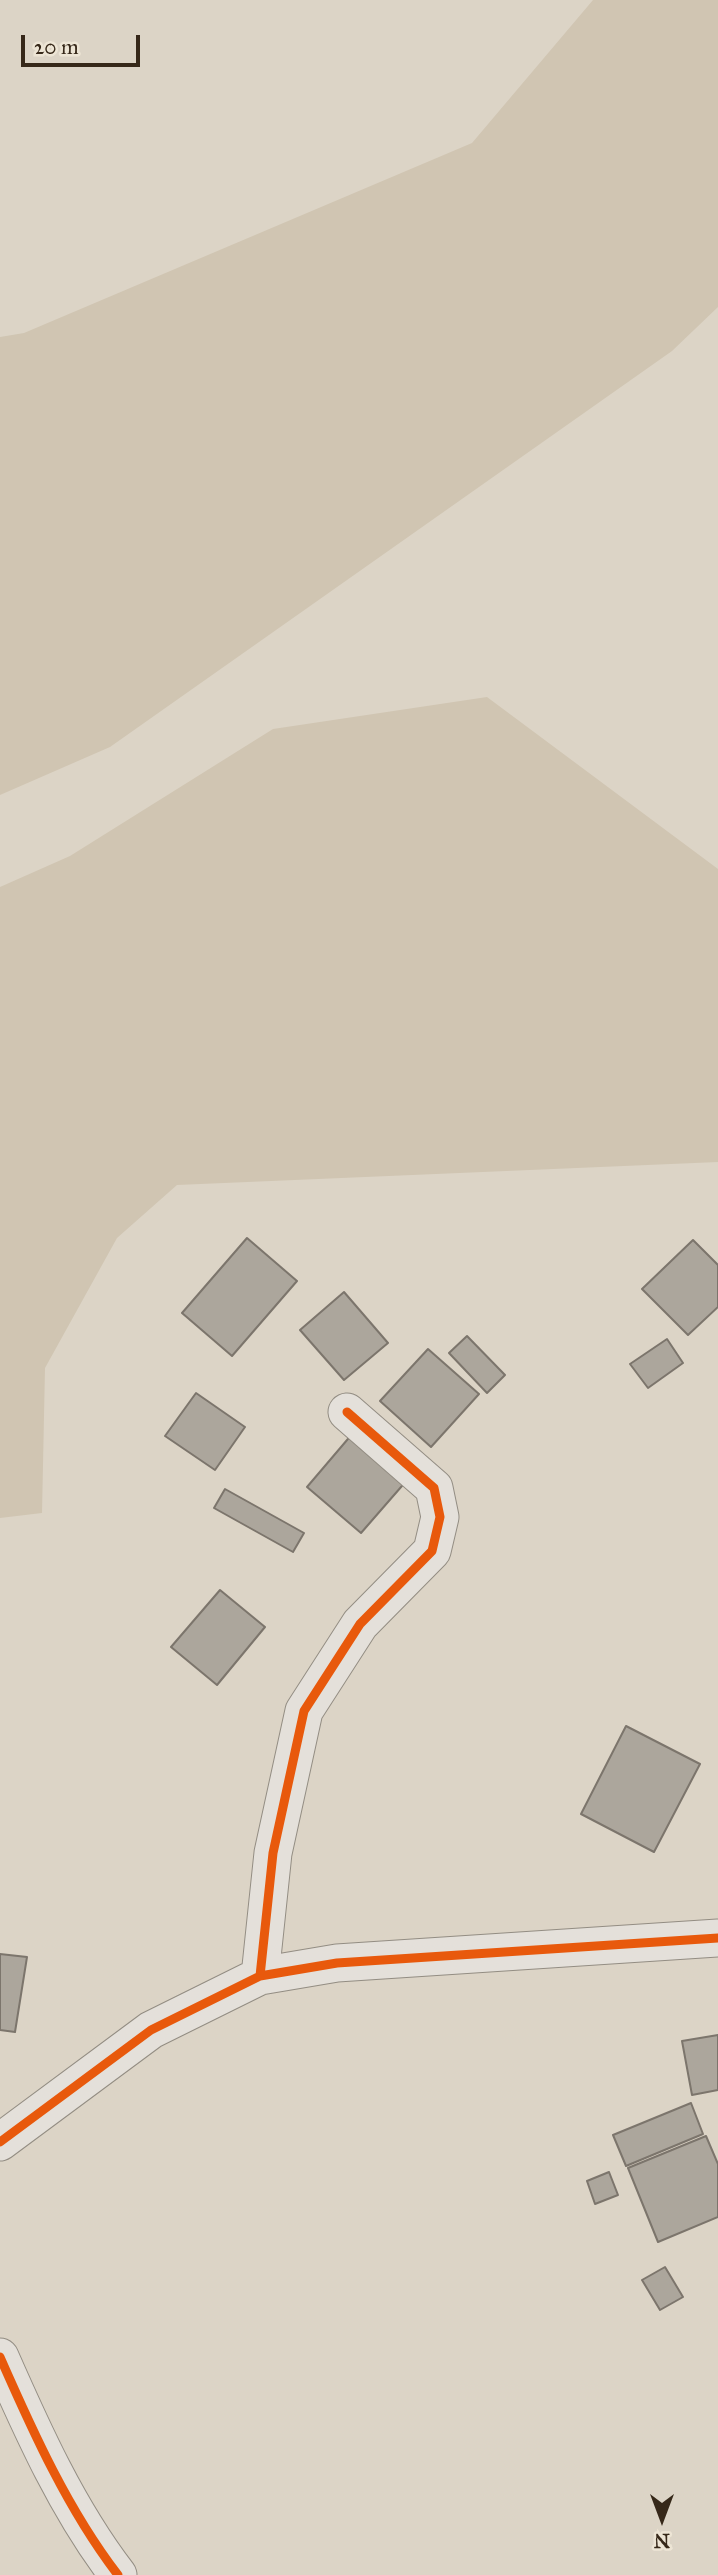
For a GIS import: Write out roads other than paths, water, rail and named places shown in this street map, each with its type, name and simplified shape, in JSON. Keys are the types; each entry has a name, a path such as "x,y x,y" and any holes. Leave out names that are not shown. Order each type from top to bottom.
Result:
{"street":[{"path":"260,1976 273,1853 304,1711 360,1624 432,1551 440,1517 434,1488 347,1412"},
{"path":"0,2142 151,2030 260,1976 337,1963 718,1938"},
{"path":"0,2357 37,2439 102,2554 118,2575"}]}
